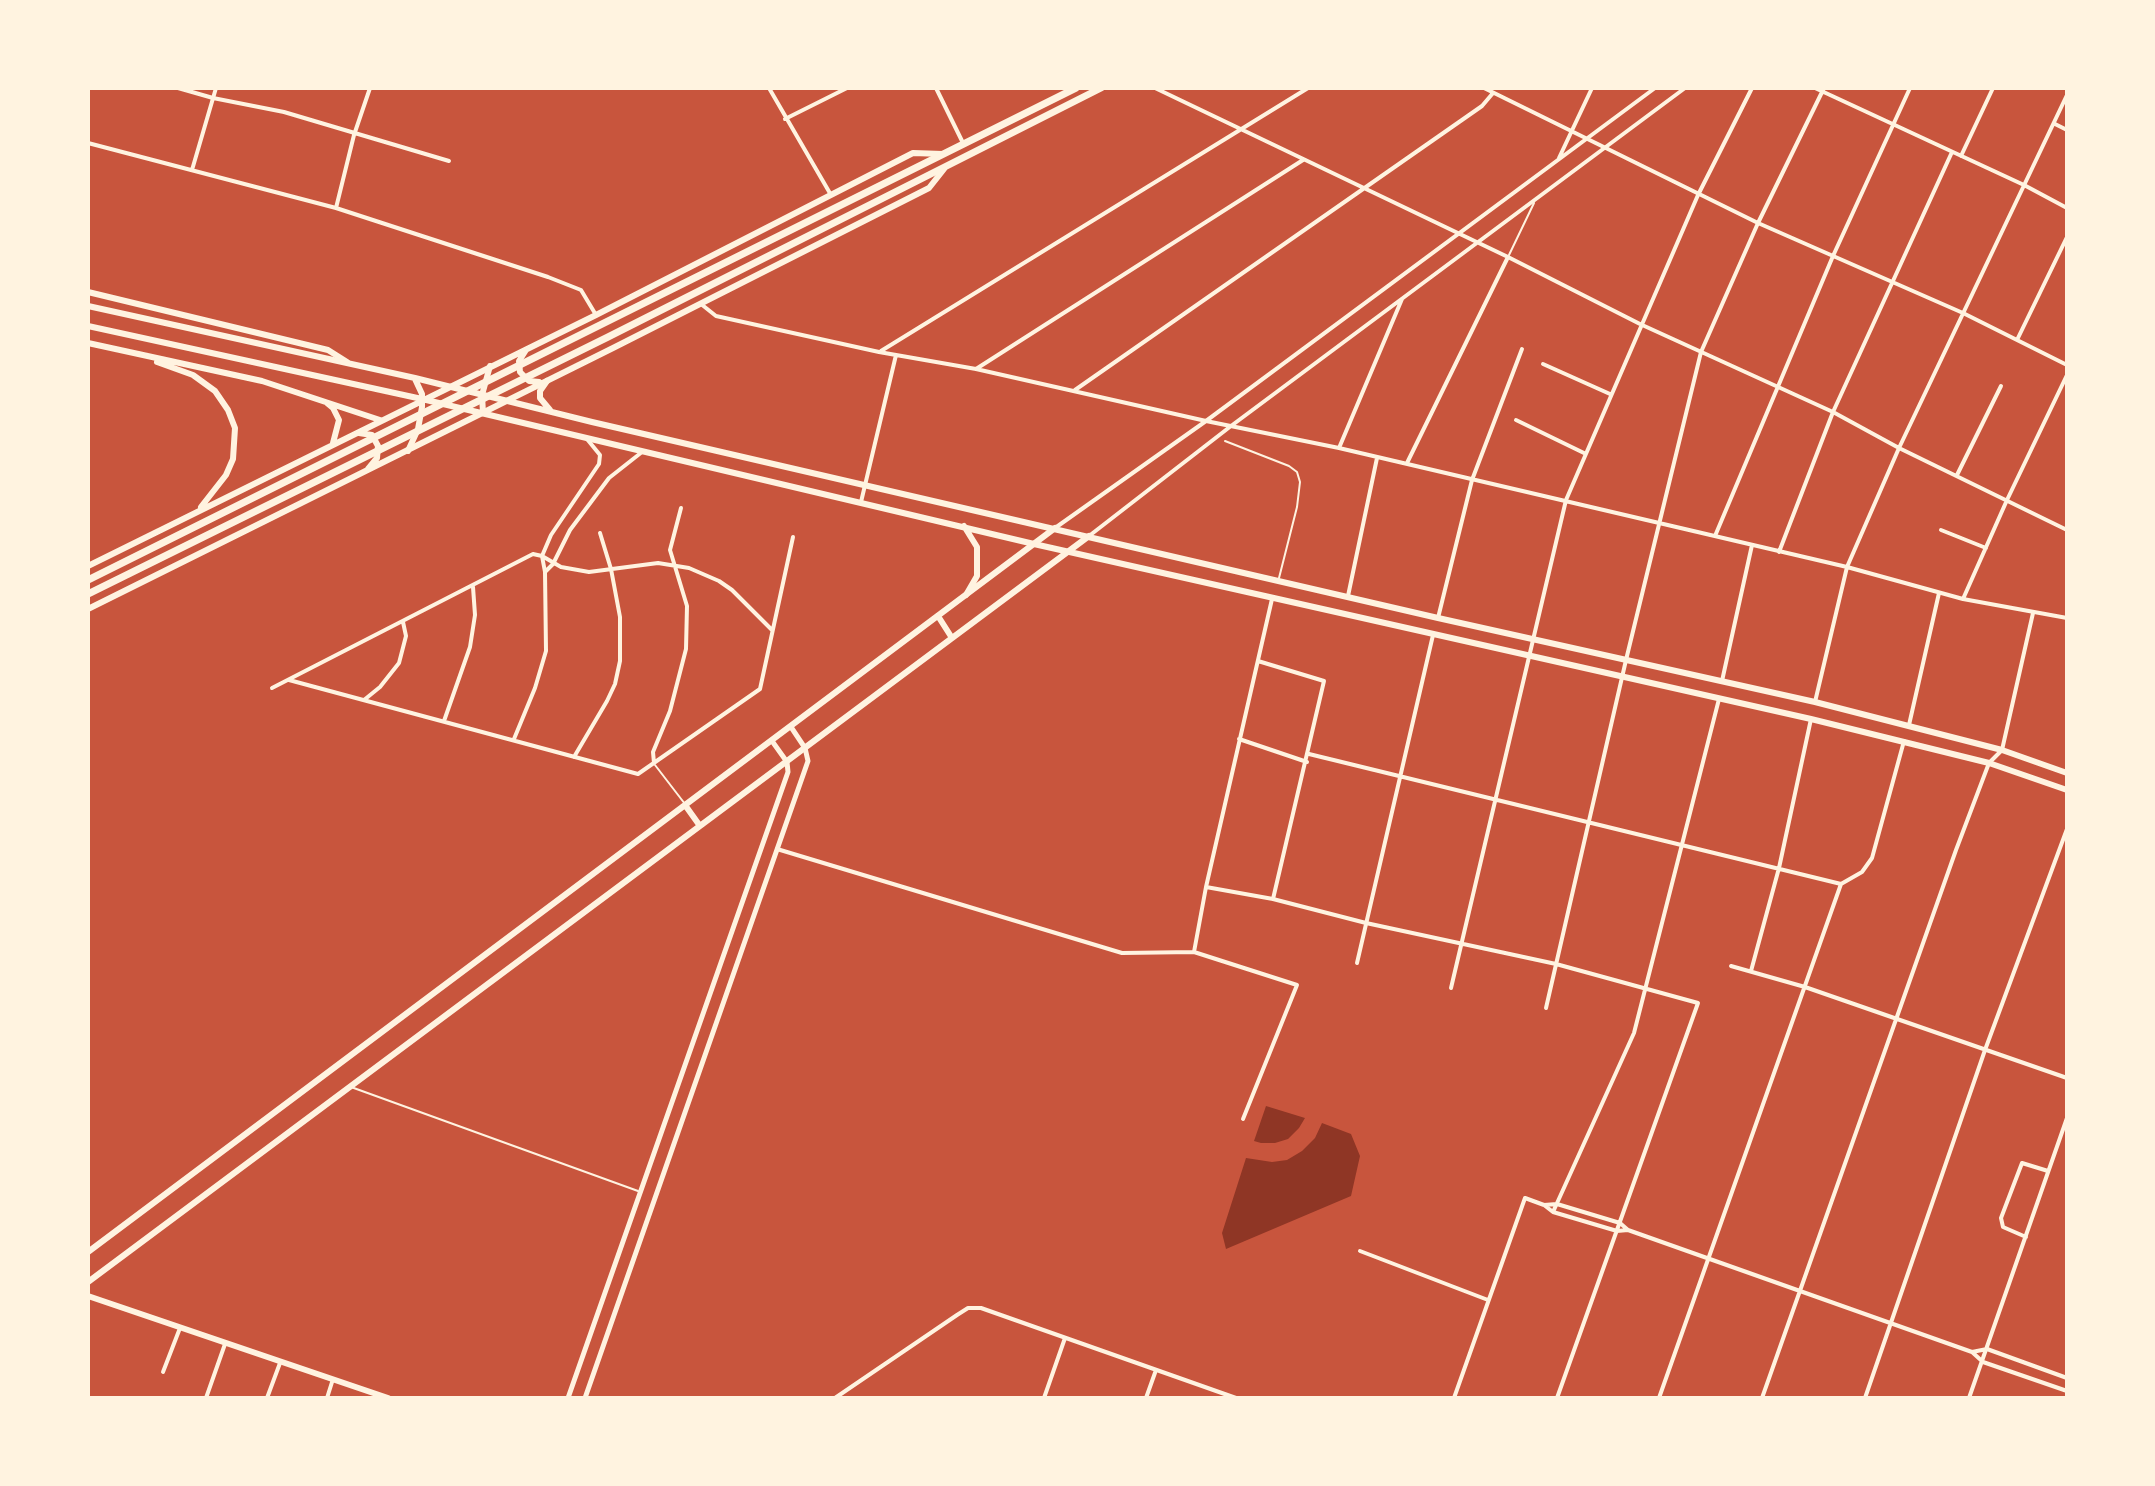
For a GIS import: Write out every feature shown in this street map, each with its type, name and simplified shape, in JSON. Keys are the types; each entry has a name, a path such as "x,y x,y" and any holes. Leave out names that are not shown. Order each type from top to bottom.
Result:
{"highway":[{"path":"88,580 1076,88"},
{"path":"88,594 1101,88"}],"main road":[{"path":"88,566 596,315 913,153 943,154"},
{"path":"88,609 929,188 948,164"},
{"path":"88,292 328,350 349,364"},
{"path":"88,306 415,378 556,414 1815,702 2002,750 2067,773"},
{"path":"88,326 422,399 1034,544 1811,719 1989,763 2067,790"},
{"path":"88,343 262,381 380,420"},
{"path":"532,345 521,355 520,372 529,381 547,381"},
{"path":"135,354 193,375 215,391 228,410 235,428 233,459 221,483 197,511"},
{"path":"483,413 482,395 490,366"},
{"path":"408,451 418,429 422,399 415,378"},
{"path":"547,381 540,391 540,398 556,414"},
{"path":"325,401 339,420 332,444"},
{"path":"352,435 367,432 378,446 377,458 366,472"},
{"path":"964,526 977,547 977,576 966,595"},
{"path":"88,1252 1055,528"},
{"path":"88,1282 1089,536"},
{"path":"1154,569 1157,553"},
{"path":"938,616 952,638"},
{"path":"685,805 700,826"},
{"path":"88,1296 386,1398"}],"street":[{"path":"178,88 284,112 449,161"},
{"path":"192,170 216,88"},
{"path":"336,208 354,135 370,88"},
{"path":"769,88 831,195"},
{"path":"785,119 847,88"},
{"path":"936,88 964,144"},
{"path":"1155,88 1478,242 1640,324 1833,412 1899,448 2067,530"},
{"path":"879,352 1308,88"},
{"path":"1484,88 1698,195 1963,313 2067,365"},
{"path":"1558,160 1592,88"},
{"path":"1055,528 1206,421 1655,88"},
{"path":"1089,536 1231,426 1685,88"},
{"path":"1451,988 1566,500 1698,195 1752,88"},
{"path":"1815,88 2067,208"},
{"path":"1715,536 1833,256 1910,88"},
{"path":"1961,156 1993,88"},
{"path":"1546,1008 1701,352 1758,223 1823,90"},
{"path":"1075,390 1482,106 1493,93"},
{"path":"1815,702 1847,567 1899,448 2067,95"},
{"path":"2054,123 2067,130"},
{"path":"88,143 336,208 581,290 596,315"},
{"path":"1779,552 1833,412 1952,152"},
{"path":"976,369 1303,160"},
{"path":"2017,341 2067,237"},
{"path":"1407,463 1508,257"},
{"path":"1339,448 1402,299"},
{"path":"701,304 716,316 1407,463 1847,567 1963,599 2067,618"},
{"path":"1438,618 1472,480 1522,349"},
{"path":"861,502 896,355"},
{"path":"1543,364 1610,394"},
{"path":"1963,599 2067,375"},
{"path":"1957,475 2001,386"},
{"path":"1516,420 1586,454"},
{"path":"514,740 546,651 542,556 599,464 600,455 585,437"},
{"path":"545,572 553,564 559,547 576,522 616,471 643,451"},
{"path":"1348,597 1377,458"},
{"path":"654,763 653,752 670,711 686,649 687,606 670,550 681,508"},
{"path":"565,515 576,522"},
{"path":"1941,530 1986,548"},
{"path":"574,757 607,701 620,661 620,617 600,533"},
{"path":"289,680 638,774 760,689 793,537"},
{"path":"548,542 559,547"},
{"path":"1722,681 1752,545"},
{"path":"272,688 473,587 526,555 542,556 569,570 589,572 658,563 689,568 719,581 772,630"},
{"path":"444,721 470,647 475,615 473,587"},
{"path":"1909,725 1939,593"},
{"path":"1194,952 1272,596"},
{"path":"1762,1398 1989,763 2002,750 2033,613"},
{"path":"364,700 380,687 399,663 406,636 403,622"},
{"path":"1357,963 1433,635"},
{"path":"1257,661 1324,681 1273,899"},
{"path":"1553,1212 1634,1033 1719,699"},
{"path":"1751,971 1779,868 1811,719"},
{"path":"585,1398 808,761 805,748 791,727"},
{"path":"1239,739 1307,762"},
{"path":"568,1398 788,772 787,762 772,741"},
{"path":"1659,1398 1841,884 1862,872 1872,858 1904,741"},
{"path":"1309,754 1841,884"},
{"path":"1865,1398 1985,1050 2067,829"},
{"path":"763,845 1122,953 1194,952 1297,985 1243,1119"},
{"path":"1206,887 1273,899 1366,923 1556,964 1698,1003 1557,1398"},
{"path":"1731,966 1805,987 2067,1078"},
{"path":"1969,1398 2067,1118"},
{"path":"2026,1237 2003,1227 2001,1218 2022,1163 2048,1171"},
{"path":"1454,1398 1525,1198 1553,1212 1617,1231 1628,1230"},
{"path":"1544,1205 1557,1204 1620,1223 1628,1230 1972,1352 1983,1362 2067,1391"},
{"path":"1360,1251 1488,1300"},
{"path":"835,1398 968,1308 981,1308 1236,1398"},
{"path":"163,1372 180,1328"},
{"path":"1044,1398 1065,1338"},
{"path":"206,1398 225,1343"},
{"path":"1972,1352 1987,1349 2067,1378"},
{"path":"267,1398 280,1362"},
{"path":"1146,1398 1156,1370"},
{"path":"327,1398 333,1379"}],"lane":[{"path":"1508,257 1537,198"},
{"path":"1225,441 1297,472 1300,482 1297,507 1278,580"},
{"path":"654,763 685,805"},
{"path":"350,1087 639,1191"}],"shaded area":[{"path":"1266,1106 1305,1118 1288,1139 1275,1143 1254,1141"},
{"path":"1322,1123 1351,1134 1360,1156 1351,1196 1226,1249 1222,1233 1246,1158 1272,1162 1287,1160 1315,1138"}]}
